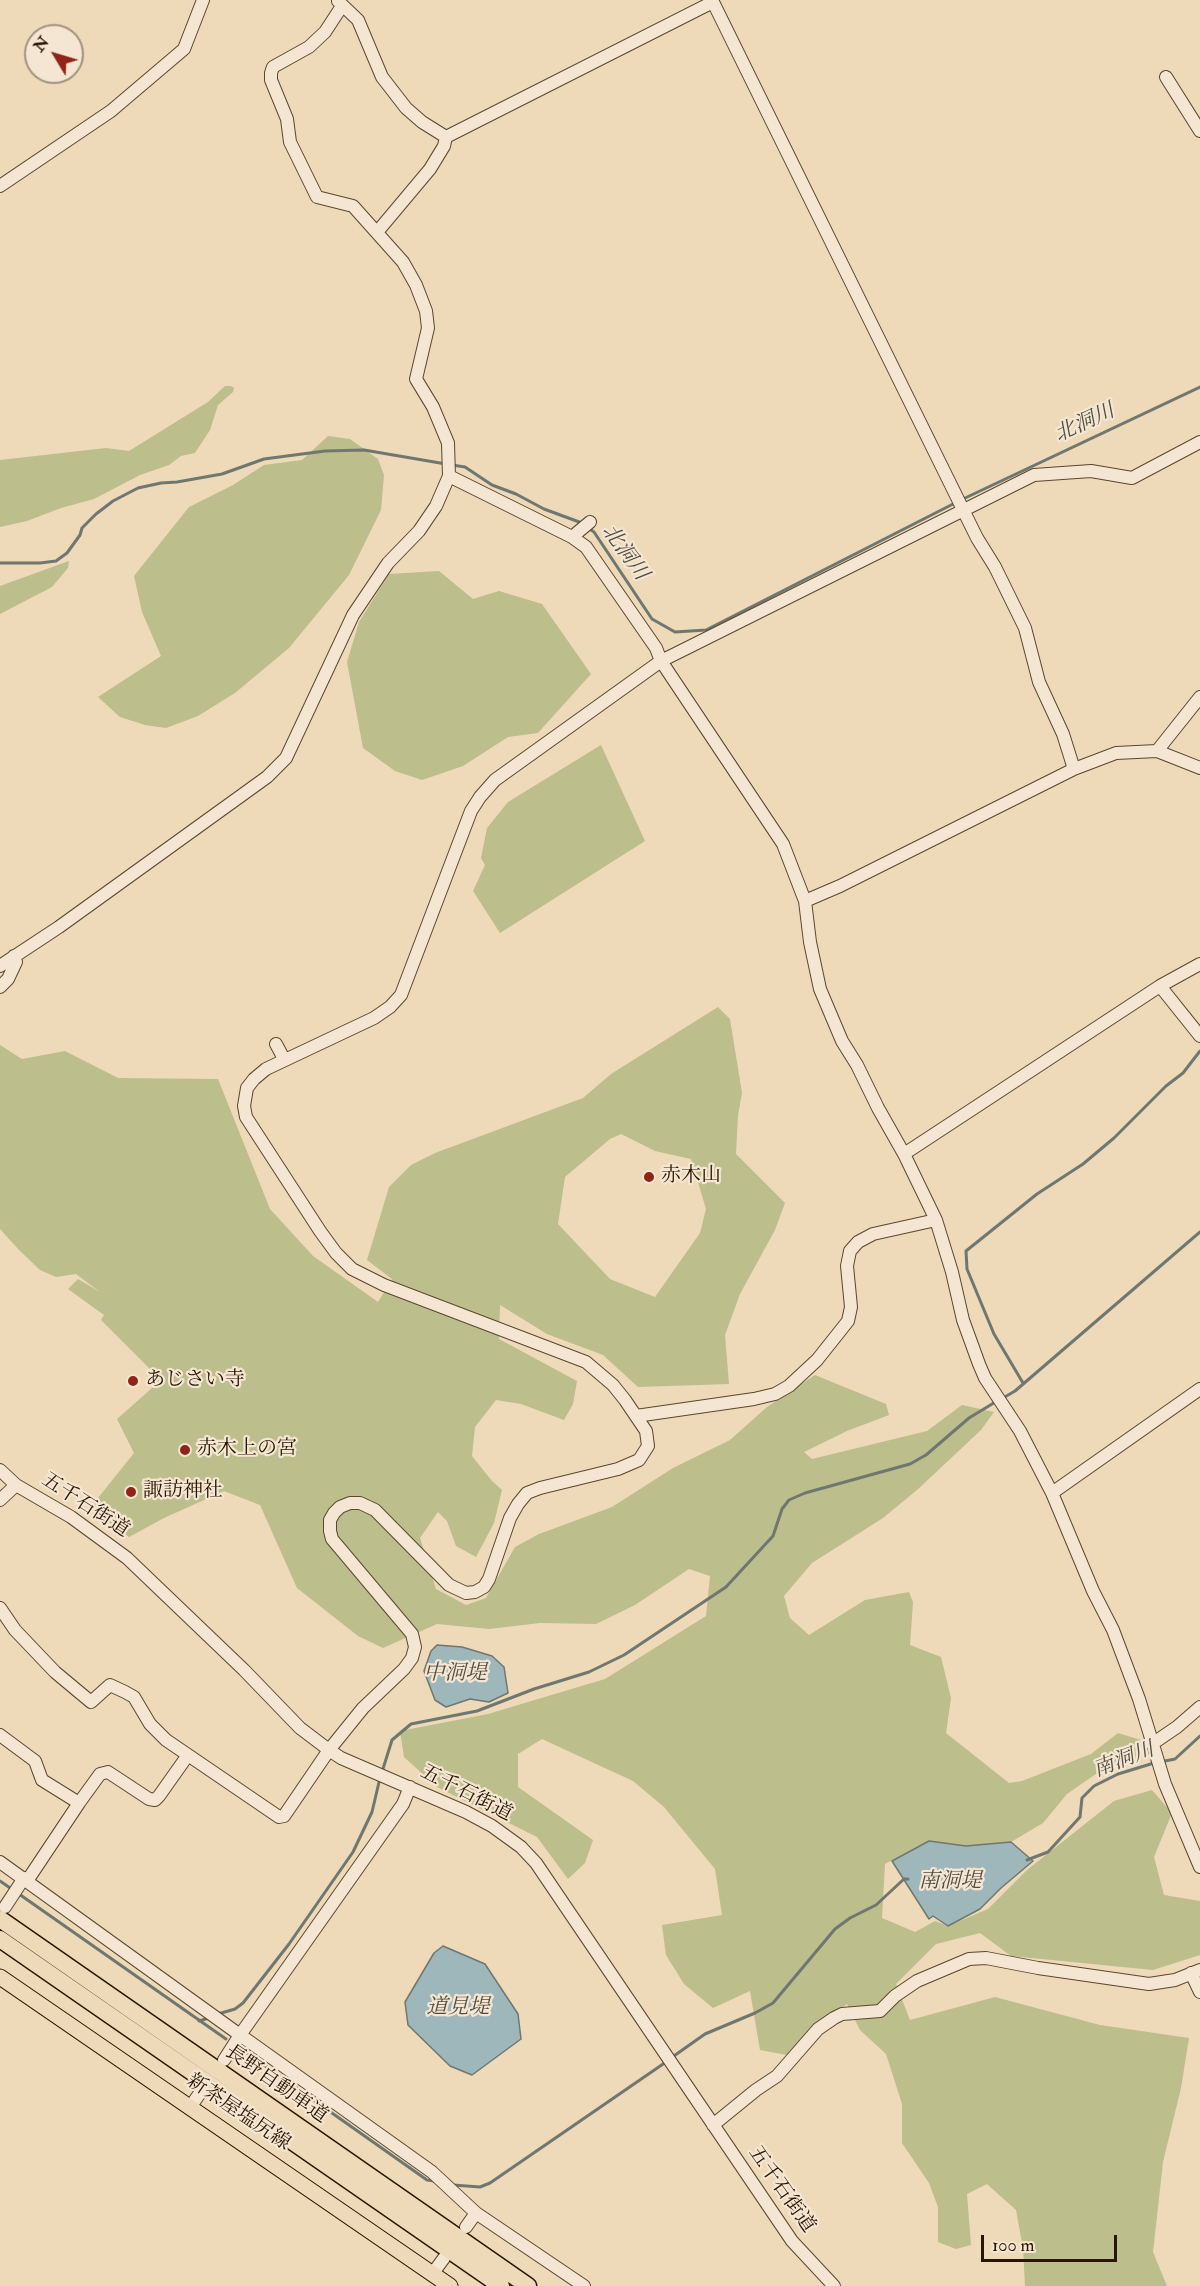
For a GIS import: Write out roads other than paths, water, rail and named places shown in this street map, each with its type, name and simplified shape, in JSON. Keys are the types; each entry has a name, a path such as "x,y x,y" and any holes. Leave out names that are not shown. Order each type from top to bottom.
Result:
{"highway":[{"name":"長野自動車道","path":"6,1907 528,2286"},
{"name":"長野自動車道","path":"0,1939 501,2286"}],"main road":[{"name":"新茶屋塩尻線","path":"0,1977 450,2286"}],"street":[{"path":"0,186 111,111 184,50 202,0"},
{"path":"446,137 712,1 963,510 995,567 1025,628 1039,682 1063,734 1074,769"},
{"path":"0,966 69,920 267,777 286,758 354,615 388,563 420,531 440,499 449,476 448,443 433,406 416,379 428,328 426,311 416,285 403,262 354,206 317,197 290,142 287,119 271,80 273,67 309,47 325,32 339,3 358,20 382,76 406,108 422,122 446,137"},
{"path":"1166,77 1200,131"},
{"path":"378,231 430,169 444,146 446,137"},
{"path":"0,1608 15,1630 55,1672 91,1702 110,1685 134,1697 150,1724 166,1740 279,1817 285,1816 329,1750 363,1708 404,1669 416,1647 412,1634 332,1539 330,1531 334,1513 340,1507 350,1503 367,1506 390,1524 449,1586 466,1593 475,1592 484,1587 489,1579 510,1518 527,1493 618,1469 639,1460 648,1446 646,1431 636,1416 613,1385 586,1362 384,1286 352,1269 336,1253 246,1117 244,1106 247,1088 266,1069 374,1018 395,1001 407,984 471,812 480,797 495,780 661,662 1035,475 1091,471 1132,478 1200,442"},
{"path":"449,476 581,529 586,547 656,648 661,662 783,844 805,901 810,942 820,989 842,1041 904,1154 936,1220 952,1272 963,1320 979,1364 985,1378 1020,1431 1052,1493 1113,1630 1139,1699 1165,1784 1200,1867"},
{"path":"1157,751 1200,697"},
{"path":"805,901 840,886 1074,769 1116,753 1157,751 1200,768"},
{"path":"0,987 8,979 16,963 14,956"},
{"path":"904,1154 1160,986 1200,964"},
{"path":"1160,986 1200,1036"},
{"path":"276,1044 284,1059"},
{"path":"636,1416 754,1399 775,1394 789,1386 817,1360 848,1321 851,1307 848,1266 850,1251 858,1242 873,1234 936,1220"},
{"path":"1052,1493 1200,1389"},
{"name":"五千石街道","path":"0,1470 16,1485 71,1517 127,1558 237,1662 300,1728 329,1750 341,1758 410,1787 492,1826 521,1847 542,1872 792,2241 834,2286"},
{"path":"0,1500 16,1485"},
{"path":"1152,1744 1200,1707"},
{"path":"0,1735 35,1761 42,1780 79,1803"},
{"path":"6,1907 100,1774 108,1772 149,1799 155,1800 188,1755"},
{"path":"224,2060 403,1804 410,1787"},
{"path":"0,1862 23,1881 438,2177 476,2213 584,2286"},
{"path":"713,2125 777,2076 818,2029 834,2018 842,2014 880,2011 895,1996 917,1982 969,1959 986,1958 1149,1984 1174,1980 1195,1972 1200,1992"},
{"path":"191,2106 202,2091"},
{"path":"466,2227 476,2213"},
{"path":"433,2273 444,2258"}],"water":[{"name":"中洞堤","path":"437,1645 462,1647 492,1656 504,1667 508,1693 489,1702 470,1699 446,1707 435,1700 424,1671 431,1651"},
{"name":"南洞堤","path":"929,1841 966,1846 1011,1842 1033,1861 980,1909 948,1926 933,1916 929,1919 892,1861"},
{"name":"道見堤","path":"443,1946 485,1964 518,2014 521,2039 472,2075 450,2066 408,2025 405,2002 434,1953"}],"waterway":[{"name":"北洞川","path":"963,499 1200,387"},
{"name":"北洞川","path":"0,563 56,561 67,553 80,535 82,528 96,514 113,501 138,488 222,474 264,459 325,451 364,450 446,464"},
{"name":"北洞川","path":"452,465 465,467 492,485 516,494 544,509 582,523"},
{"name":"北洞川","path":"587,527 594,532 652,619 675,632 706,630 955,503"},
{"path":"1023,1383 994,1334 967,1269 966,1251 1037,1194 1083,1164 1114,1138 1166,1086 1183,1073 1200,1051"},
{"path":"1003,1398 1015,1391 1200,1232"},
{"path":"382,1772 392,1740 411,1724 477,1711 534,1689 589,1672 624,1655 726,1587 773,1536 782,1509 789,1500 805,1493 910,1464 926,1455 969,1418 997,1401"},
{"name":"南洞川","path":"1160,1762 1175,1759 1200,1736"},
{"name":"南洞川","path":"1027,1860 1048,1852 1080,1817 1082,1798 1094,1786 1118,1774 1154,1763"},
{"path":"218,2014 235,2009 243,2003 289,1944 353,1852 372,1812 380,1778"},
{"path":"671,2058 705,2034 773,2003 835,1929 850,1918 876,1905 904,1879 908,1879"},
{"path":"0,1881 13,1890"},
{"path":"19,1894 226,2039"},
{"path":"199,2021 209,2018"},
{"path":"244,2051 427,2180 435,2181"},
{"path":"453,2185 480,2187 490,2183 666,2062"}],"place":[{"name":"赤木山","path":"649,1177"},
{"name":"あじさい寺","path":"133,1381"},
{"name":"赤木上の宮","path":"185,1450"},
{"name":"諏訪神社","path":"131,1492"}]}
